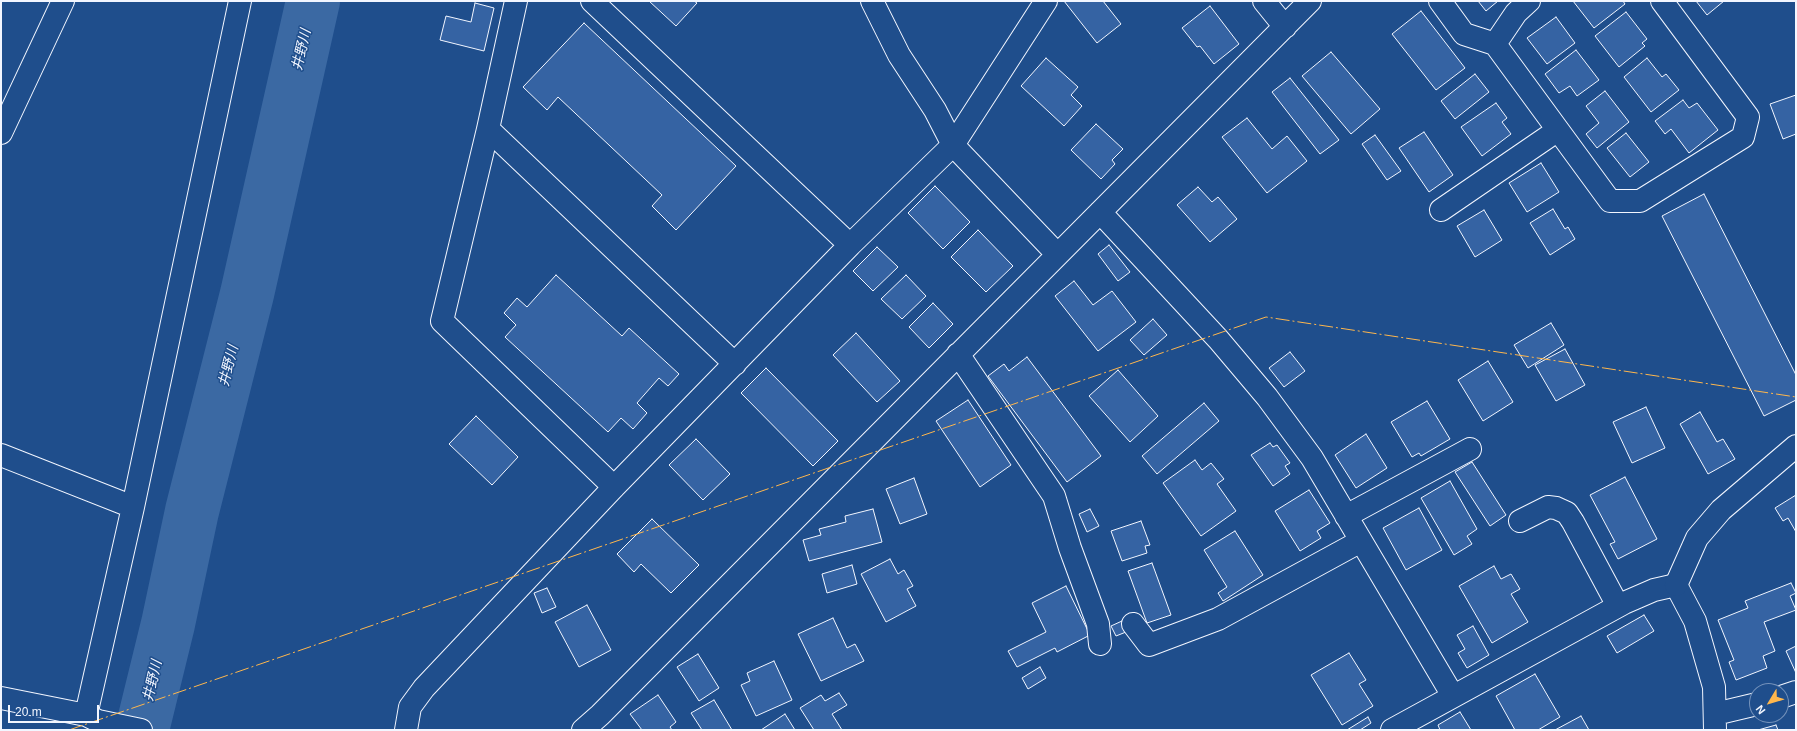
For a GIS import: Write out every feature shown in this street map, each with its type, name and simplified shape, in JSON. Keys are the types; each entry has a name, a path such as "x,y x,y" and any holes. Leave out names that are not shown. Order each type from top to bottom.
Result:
{"street":[{"path":"2,126 63,1"},
{"path":"516,1 488,129 442,321 614,487"},
{"path":"592,1 850,245"},
{"path":"872,1 899,55 935,110 953,145 1057,254"},
{"path":"406,730 410,707 424,688 614,487 850,245 953,145 1046,1"},
{"path":"1264,1 1285,27"},
{"path":"583,730 605,723 958,354 1310,1"},
{"path":"1440,1 1464,34 1495,44 1610,201 1640,201 1743,137 1748,117 1662,1"},
{"path":"1495,44 1516,13 1529,1"},
{"path":"92,718 233,4"},
{"path":"488,129 735,364"},
{"path":"1441,210 1558,130"},
{"path":"1100,212 1218,340 1267,397 1312,458 1453,696"},
{"path":"958,354 1054,496 1070,548 1098,624 1100,644"},
{"path":"1676,585 1697,538 1721,510 1796,446"},
{"path":"1346,516 1470,449"},
{"path":"1,455 133,507"},
{"path":"1520,521 1548,507 1556,508 1566,513 1573,522 1618,606"},
{"path":"1133,624 1149,645 1218,619 1361,541"},
{"path":"1392,730 1618,606 1654,590 1676,585"},
{"path":"1676,585 1695,621 1714,687 1715,722 1749,707"},
{"path":"1,698 141,730"}],"building":[{"path":"649,1 694,1 697,3 676,26"},
{"path":"1064,1 1103,1 1121,24 1097,43"},
{"path":"1478,1 1498,1 1486,11"},
{"path":"1573,1 1623,1 1625,4 1594,28"},
{"path":"1696,1 1724,1 1707,15"},
{"path":"475,3 494,8 484,51 440,40 446,16 471,22"},
{"path":"1210,6 1239,44 1214,64 1200,46 1197,47 1182,28"},
{"path":"1421,11 1465,68 1436,90 1392,34"},
{"path":"1626,12 1647,39 1642,43 1645,46 1619,67 1595,36"},
{"path":"1556,17 1575,43 1547,64 1527,38"},
{"path":"584,23 736,166 676,230 652,206 662,195 558,97 547,110 523,87"},
{"path":"1576,50 1599,80 1577,96 1570,86 1559,93 1545,74"},
{"path":"1331,52 1380,109 1351,134 1302,76"},
{"path":"1046,58 1078,87 1071,95 1082,106 1064,126 1021,86"},
{"path":"1647,58 1662,77 1666,74 1679,90 1651,112 1624,77"},
{"path":"1475,74 1489,92 1455,119 1441,101"},
{"path":"1290,78 1339,140 1320,154 1272,92"},
{"path":"1605,91 1629,122 1597,148 1586,134 1599,123 1586,106"},
{"path":"1796,95 1796,134 1783,139 1770,104"},
{"path":"1683,100 1689,108 1697,103 1718,130 1689,153 1671,129 1665,134 1655,121"},
{"path":"1496,103 1507,118 1502,122 1511,134 1482,156 1461,127"},
{"path":"1247,118 1272,149 1287,136 1307,161 1267,193 1222,137"},
{"path":"1096,124 1123,149 1112,160 1115,164 1101,179 1071,150"},
{"path":"1424,132 1453,175 1429,192 1399,148"},
{"path":"1626,133 1649,162 1630,177 1607,148"},
{"path":"1375,135 1401,171 1387,180 1362,144"},
{"path":"1541,163 1559,192 1527,212 1509,183"},
{"path":"935,186 970,222 943,249 908,213"},
{"path":"1198,187 1212,202 1218,197 1237,219 1210,242 1177,205"},
{"path":"1704,194 1796,375 1796,400 1764,416 1662,216"},
{"path":"1553,209 1565,229 1568,227 1575,239 1550,255 1530,223"},
{"path":"1484,210 1502,240 1475,257 1457,226"},
{"path":"978,230 1013,266 986,292 951,257"},
{"path":"1109,245 1130,272 1118,281 1098,254"},
{"path":"877,247 898,267 873,291 853,271"},
{"path":"556,275 622,336 629,328 679,374 668,386 659,378 637,403 647,413 633,429 621,418 608,432 505,337 516,325 504,313 517,298 527,307"},
{"path":"906,275 926,296 902,319 881,299"},
{"path":"1074,281 1093,305 1112,291 1136,322 1098,351 1055,296"},
{"path":"933,303 953,324 929,348 909,327"},
{"path":"1153,319 1167,335 1144,355 1130,340"},
{"path":"1551,323 1564,345 1528,368 1514,345"},
{"path":"856,333 900,381 877,402 833,355"},
{"path":"1565,349 1585,385 1556,401 1535,365"},
{"path":"1290,352 1305,371 1284,387 1269,368"},
{"path":"1027,357 1101,456 1067,482 988,376 1004,364 1009,371"},
{"path":"1488,361 1513,402 1483,421 1458,380"},
{"path":"766,368 838,441 813,466 741,393"},
{"path":"1118,370 1158,416 1130,442 1089,396"},
{"path":"968,400 1011,465 980,487 936,421"},
{"path":"1427,401 1450,439 1421,456 1419,453 1412,457 1391,422"},
{"path":"1204,403 1219,421 1157,474 1142,456"},
{"path":"1646,407 1665,448 1632,463 1613,422"},
{"path":"1700,412 1717,442 1723,439 1735,459 1708,474 1680,424"},
{"path":"476,416 518,457 492,485 449,444"},
{"path":"1366,434 1387,468 1356,488 1335,455"},
{"path":"696,439 730,474 703,500 669,465"},
{"path":"1270,443 1273,447 1277,445 1290,463 1285,466 1290,474 1273,486 1251,455"},
{"path":"1195,460 1202,470 1211,463 1224,479 1217,484 1236,511 1201,536 1163,483"},
{"path":"1472,462 1506,515 1490,526 1455,472"},
{"path":"1625,477 1657,539 1618,559 1610,544 1615,542 1590,495"},
{"path":"914,478 927,514 900,524 886,489"},
{"path":"1450,481 1477,529 1467,536 1472,544 1454,555 1421,498"},
{"path":"1309,490 1330,523 1317,531 1321,538 1300,551 1275,511"},
{"path":"1796,495 1796,532 1788,518 1783,521 1775,508"},
{"path":"1419,508 1442,550 1406,570 1383,528"},
{"path":"873,509 882,542 809,561 803,540 821,535 819,529 846,522 845,516"},
{"path":"1090,509 1099,526 1087,532 1079,514"},
{"path":"652,519 699,565 671,593 641,564 634,572 617,554"},
{"path":"1141,521 1150,545 1145,546 1147,553 1122,561 1111,531"},
{"path":"1235,531 1263,575 1223,601 1218,593 1227,587 1204,550"},
{"path":"890,559 898,574 904,570 913,586 907,589 916,606 886,622 861,574"},
{"path":"1152,563 1171,615 1147,623 1128,571"},
{"path":"852,565 857,584 827,593 822,574"},
{"path":"1494,566 1501,579 1511,574 1520,589 1511,594 1528,622 1492,643 1459,586"},
{"path":"1791,583 1796,593 1790,596 1796,610 1764,622 1775,651 1763,656 1767,668 1736,680 1729,662 1734,660 1718,620 1748,608 1745,601"},
{"path":"1066,586 1090,635 1057,652 1055,648 1017,667 1008,651 1046,632 1032,603"},
{"path":"547,588 556,607 542,613 534,593"},
{"path":"587,605 611,650 579,667 555,622"},
{"path":"1644,615 1654,631 1617,653 1607,636"},
{"path":"833,618 847,648 855,644 864,661 821,681 798,634"},
{"path":"1122,621 1126,632 1116,636 1111,626"},
{"path":"1473,626 1489,655 1467,668 1458,653 1465,649 1457,635"},
{"path":"1796,646 1796,673 1786,651"},
{"path":"1349,653 1366,680 1359,684 1373,706 1342,725 1311,675"},
{"path":"698,654 719,688 699,701 677,667"},
{"path":"774,661 792,700 756,716 741,685 750,681 747,673"},
{"path":"1040,667 1046,678 1028,689 1022,678"},
{"path":"1535,674 1560,717 1538,730 1515,730 1496,696"},
{"path":"839,693 847,705 832,714 842,730 814,730 800,708 821,695 825,701"},
{"path":"658,695 676,722 670,727 672,730 642,730 630,714"},
{"path":"714,700 732,730 702,730 691,713"},
{"path":"1460,712 1471,730 1440,730 1438,725"},
{"path":"785,714 795,730 761,730"},
{"path":"1581,716 1589,730 1555,730"},
{"path":"1368,717 1371,723 1360,730 1347,730"},
{"path":"1776,725 1778,730 1758,730"}],"waterway":[{"name":"井野川","path":"142,730 168,624 192,511 247,294 313,1"}],"power":[{"path":"69,730 1266,317 1796,397"}]}
